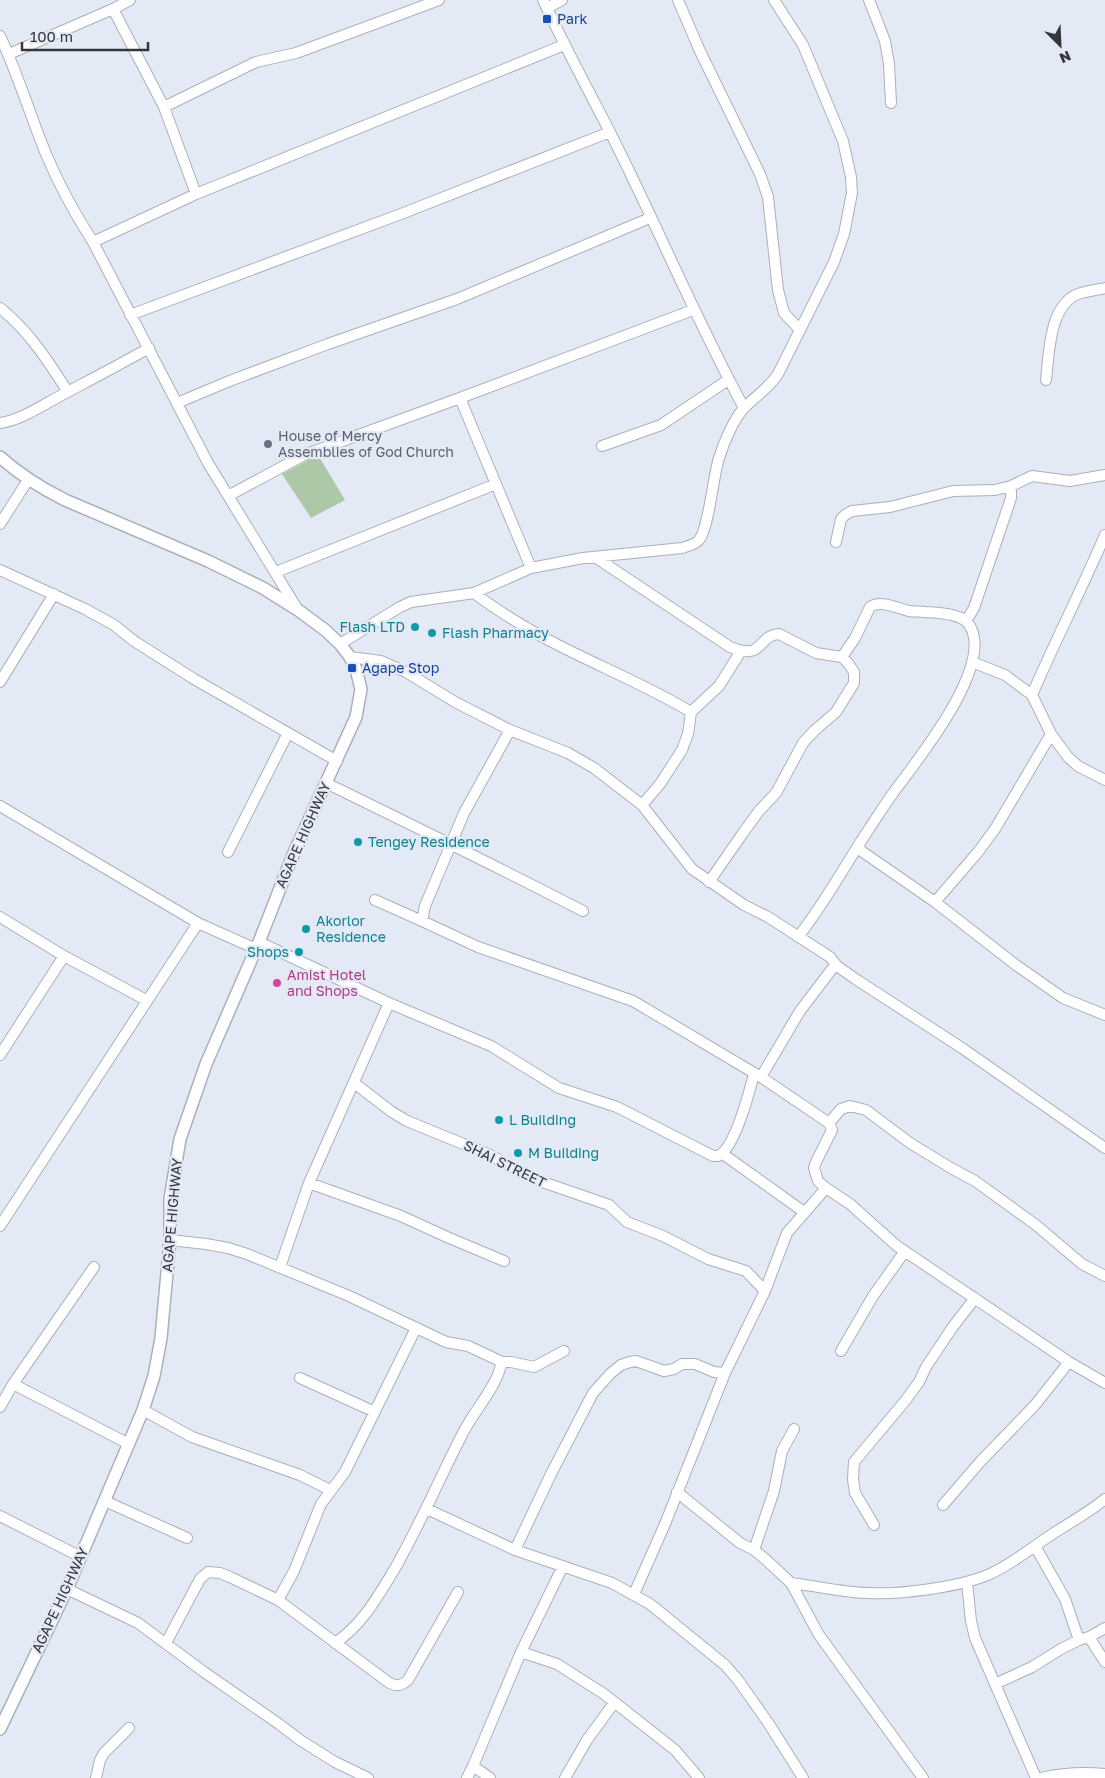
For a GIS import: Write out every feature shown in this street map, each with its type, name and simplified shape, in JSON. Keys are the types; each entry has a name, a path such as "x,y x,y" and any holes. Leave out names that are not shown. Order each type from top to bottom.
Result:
{"street":[{"path":"9,54 130,0"},
{"path":"164,107 256,62 296,54 439,0"},
{"path":"562,0 545,4 564,45 610,132 693,310 744,408"},
{"path":"678,0 699,49 760,174 768,197 778,290 784,313 800,330"},
{"path":"340,644 411,602 474,593 531,568 595,557 682,548 699,540 705,525 719,457 727,436 744,408 770,386 778,374 826,280 840,247 852,192 851,177 843,141 803,45 774,0"},
{"path":"868,0 885,41 889,64 891,102"},
{"path":"113,9 164,107 196,194"},
{"path":"0,36 9,54 46,155 74,212 93,242 203,454 298,610"},
{"path":"93,242 196,194 564,45"},
{"path":"130,315 410,210 610,132"},
{"path":"177,402 328,344 457,300 650,218"},
{"path":"1046,380 1054,327 1063,306 1069,299 1078,294 1105,288"},
{"path":"0,308 33,341 68,392"},
{"path":"228,496 304,455 693,310"},
{"path":"0,423 17,418 102,375 149,348"},
{"path":"602,446 661,425 728,380"},
{"path":"460,398 531,568"},
{"name":"AGAPE HIGHWAY","path":"0,458 28,480 65,500 241,577 263,588 298,610 325,630 350,657 359,680 360,702 356,717 293,855 204,1072 180,1139 170,1199 170,1240 157,1360 143,1410 67,1589 0,1729"},
{"path":"836,542 842,519 852,511 890,507 946,492 995,490 1011,486 1032,476 1070,480 1105,475"},
{"path":"0,524 28,480"},
{"path":"276,572 496,484"},
{"path":"966,621 974,608 1011,498 1011,486"},
{"path":"1032,695 1060,631 1088,577 1105,535"},
{"path":"595,557 721,642 741,651 750,652 770,636 779,634 816,653 842,658 854,672 854,683 836,712 814,731 804,743 776,793 742,833 709,882"},
{"path":"0,570 54,594 114,625 134,641 194,679 336,760"},
{"path":"474,593 542,637 639,685 662,694 691,712"},
{"path":"0,682 54,594"},
{"path":"798,937 814,917 894,792 946,720 960,693 972,662 974,639 970,626 966,621 939,613 910,611 880,604 873,605 870,607 855,638 842,658"},
{"path":"642,805 660,784 682,750 688,734 691,712 719,686 741,651"},
{"path":"350,657 381,661 406,672 449,699 510,730 568,753 594,768 642,805 692,869 709,882 830,957 837,966 969,1053 1105,1148"},
{"path":"972,662 1005,675 1032,695 1052,734 1068,756 1078,766 1105,780"},
{"path":"422,921 425,906 464,813 510,730"},
{"path":"228,852 288,733"},
{"path":"935,902 995,829 1052,734"},
{"path":"326,783 423,832 451,843 583,911"},
{"path":"0,806 198,923 257,945 304,959 389,1003 491,1046 559,1088 617,1107 713,1156 718,1156 727,1149 758,1075 800,1011 837,966"},
{"path":"857,848 935,902 1016,965 1063,998 1105,1016"},
{"path":"376,900 478,947 633,1001 758,1075 829,1123 832,1130 814,1168 818,1181 850,1204 905,1251 1069,1362 1105,1383"},
{"path":"0,917 64,956 146,1000"},
{"path":"0,1226 198,923"},
{"path":"0,1055 64,956"},
{"path":"280,1267 309,1183 389,1003"},
{"name":"SHAI STREET","path":"354,1083 392,1112 408,1121 488,1154 534,1180 609,1205 627,1222 663,1236 708,1259 746,1271 765,1291"},
{"path":"829,1123 841,1109 850,1106 866,1110 910,1143 975,1181 1036,1225 1082,1264 1105,1276"},
{"path":"722,1154 804,1212"},
{"path":"309,1183 401,1216 504,1261"},
{"path":"634,1594 725,1373 765,1291 787,1233 826,1188"},
{"path":"170,1240 228,1248 280,1267 349,1296 446,1342 468,1346 502,1362 534,1367 564,1351"},
{"path":"841,1351 873,1296 905,1251"},
{"path":"0,1407 13,1384 94,1267"},
{"path":"874,1525 855,1493 852,1479 854,1462 905,1401 952,1328 975,1298"},
{"path":"278,1600 294,1571 321,1504 345,1472 416,1328"},
{"path":"515,1550 551,1474 593,1393 610,1374 621,1365 636,1361 664,1371 674,1369 682,1364 695,1364 704,1366 714,1372 725,1373"},
{"path":"335,1644 351,1632 368,1612 400,1558 427,1510 465,1429 500,1373 502,1362"},
{"path":"943,1505 980,1462 1035,1405 1069,1362"},
{"path":"300,1378 375,1412"},
{"path":"13,1384 129,1444"},
{"path":"143,1410 192,1437 300,1475 330,1490"},
{"path":"754,1550 774,1490 782,1451 794,1429"},
{"path":"677,1492 740,1543 754,1550 791,1583 825,1643 923,1778"},
{"path":"791,1583 868,1593 906,1592 967,1582 991,1574 1009,1564 1093,1509 1105,1499"},
{"path":"105,1501 187,1538"},
{"path":"427,1510 515,1550 612,1583 650,1604 725,1665 769,1724 803,1778"},
{"path":"0,1516 81,1557"},
{"path":"1035,1546 1065,1599 1084,1638 1105,1662"},
{"path":"467,1778 521,1652 563,1566"},
{"path":"166,1643 179,1620 192,1590 200,1579 208,1572 220,1573 278,1600 388,1682 394,1686 400,1685 408,1680 458,1592"},
{"path":"967,1582 971,1621 975,1638 1036,1778"},
{"path":"67,1589 138,1623 300,1740 335,1762 368,1778"},
{"path":"995,1684 1032,1667 1105,1628"},
{"path":"521,1652 557,1664 604,1694 675,1750 699,1778"},
{"path":"565,1778 587,1740 614,1703"},
{"path":"96,1778 104,1752 129,1728"},
{"path":"473,1766 490,1778"},
{"path":"1041,1778 1063,1773 1105,1774"}],"green space":[{"path":"318,455 345,500 311,518 282,474"}],"place":[{"name":"Park","path":"547,19"},
{"name":"House of Mercy Assemblies of God Church","path":"268,444"},
{"name":"Flash LTD","path":"415,627"},
{"name":"Flash Pharmacy","path":"432,633"},
{"name":"Agape Stop","path":"352,668"},
{"name":"Tengey Residence","path":"358,842"},
{"name":"Akorlor Residence","path":"306,929"},
{"name":"Shops","path":"299,952"},
{"name":"Amist Hotel and Shops","path":"277,983"},
{"name":"L Building","path":"499,1120"},
{"name":"M Building","path":"518,1153"}]}
